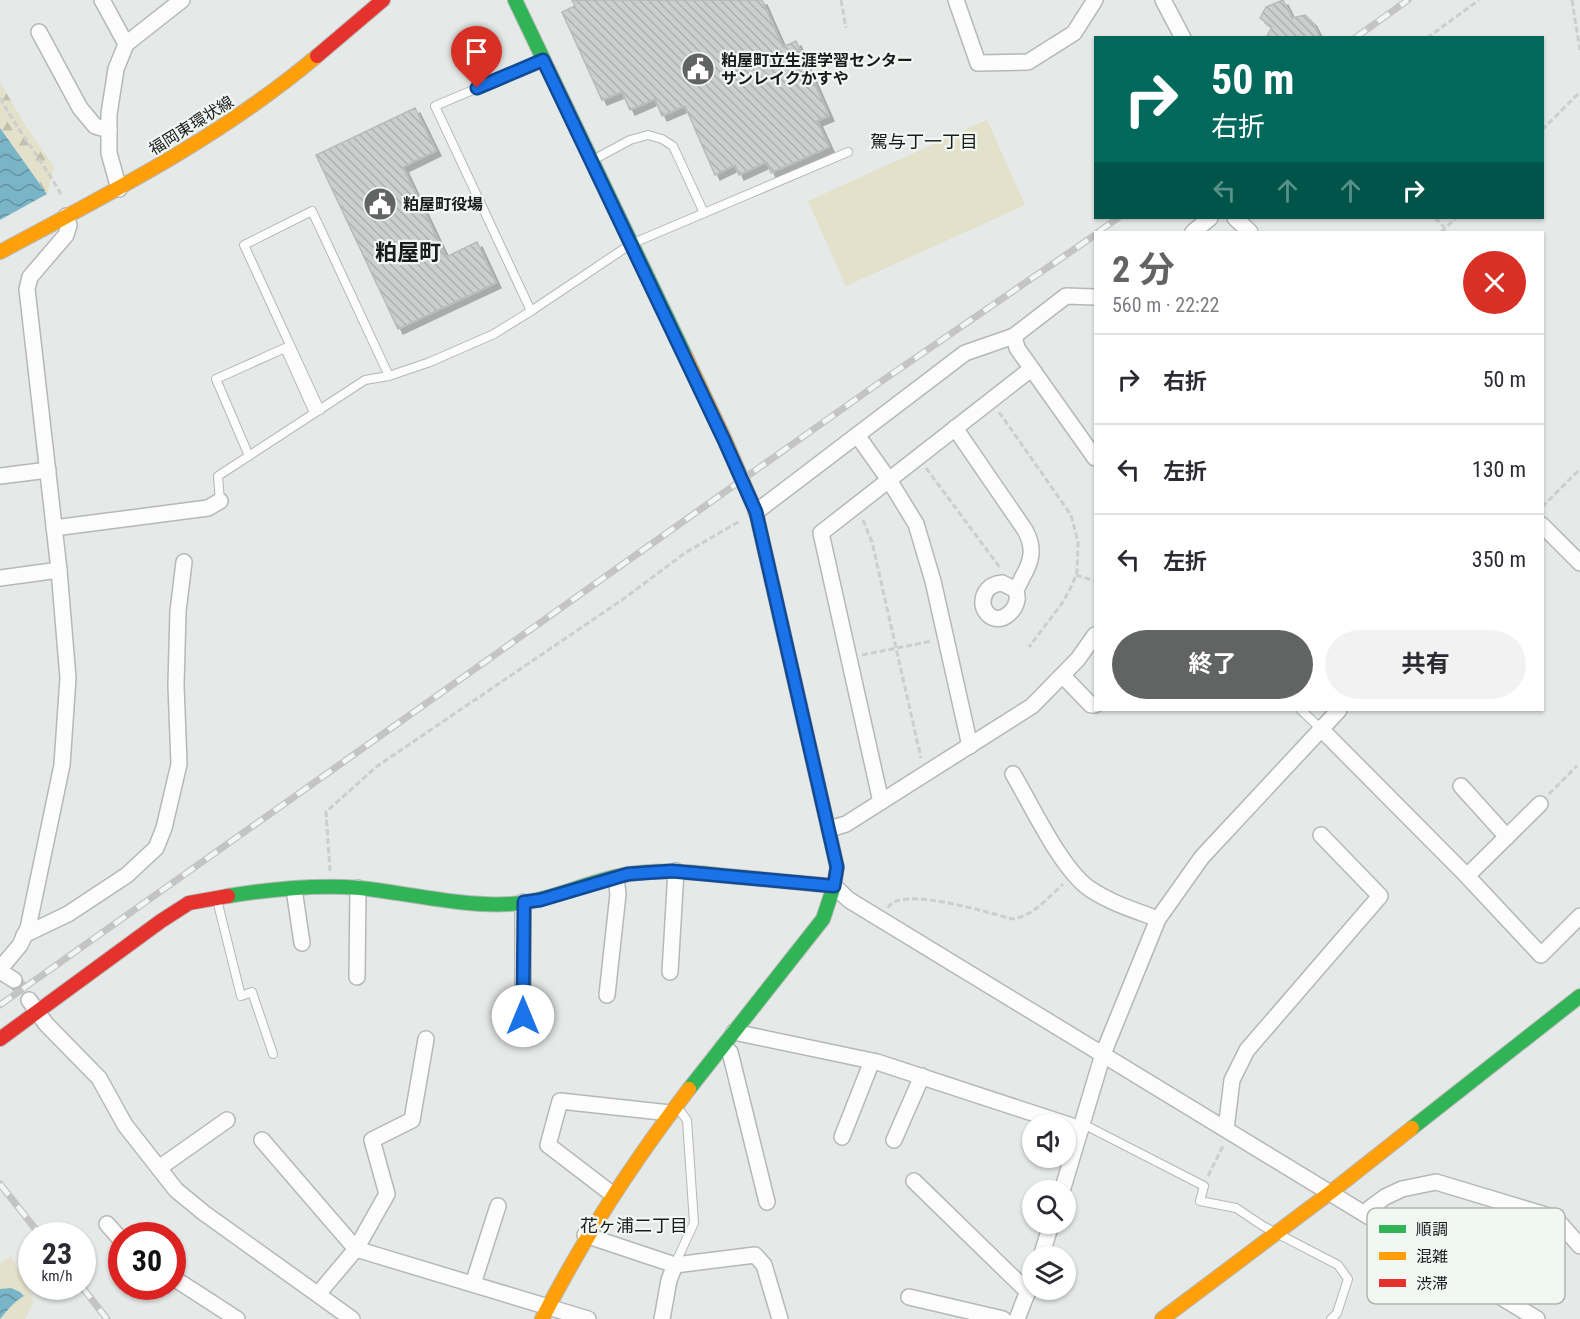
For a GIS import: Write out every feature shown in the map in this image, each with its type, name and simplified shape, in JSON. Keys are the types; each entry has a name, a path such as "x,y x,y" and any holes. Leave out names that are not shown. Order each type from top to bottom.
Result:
{"street":[{"path":"102,0 126,44"},
{"path":"119,189 109,153 109,114 116,69 126,44 182,0"},
{"name":"福岡東環状線","path":"0,252 119,189 227,124 299,72 383,0"},
{"path":"515,0 756,512 837,867 834,886 823,919 673,1109 612,1194 585,1235 545,1312"},
{"path":"956,0 978,63 1028,62 1074,33 1095,0"},
{"path":"1163,0 1182,36"},
{"path":"39,32 80,108 95,126 109,130"},
{"path":"14,980 0,970 20,945 28,928 62,765 68,678 59,570 27,289 30,277 66,235 69,214"},
{"path":"1194,231 1209,219"},
{"path":"1236,219 1249,231"},
{"path":"756,512 965,353 1014,336 1066,296 1094,297"},
{"path":"1014,336 1017,348 1094,457"},
{"path":"881,802 821,533 1031,369"},
{"path":"955,428 1029,538 1032,555 1030,564 1016,590"},
{"path":"857,435 889,480 916,524 926,552 970,746"},
{"path":"0,476 48,470"},
{"path":"54,528 208,508 220,501"},
{"path":"1544,527 1580,563"},
{"path":"24,935 68,914 127,875 156,848 164,828 179,764 176,685 178,611 184,562"},
{"path":"0,578 59,570"},
{"path":"829,829 846,824 1032,706 1063,676 1094,636"},
{"path":"1063,676 1091,705 1094,705"},
{"path":"1065,1180 1103,1054 1158,919 1202,857 1338,711"},
{"path":"1320,728 1467,876 1541,955 1580,916"},
{"path":"1013,774 1073,874 1089,888 1112,902 1158,919"},
{"path":"1461,786 1507,837"},
{"path":"1467,876 1540,804"},
{"path":"1228,1130 1232,1080 1247,1050 1380,896 1321,835"},
{"path":"670,972 676,872"},
{"path":"0,1039 32,1006 189,903 249,893 294,889 358,888 479,903 508,904 540,900 628,874 676,872 834,886 849,900 1366,1214"},
{"path":"608,995 618,894 616,878"},
{"path":"357,976 358,888"},
{"path":"294,889 302,943"},
{"path":"523,1016 524,902"},
{"path":"1162,1319 1330,1192 1580,996"},
{"path":"32,1006 99,1078 124,1125 176,1190 204,1213 352,1319"},
{"path":"734,1032 872,1061 1082,1126"},
{"path":"318,1294 356,1249 387,1194 372,1140 412,1120 426,1039"},
{"path":"723,1047 730,1052 767,1202"},
{"path":"842,1137 872,1061"},
{"path":"894,1140 922,1076"},
{"path":"612,1194 548,1145 560,1101 673,1109"},
{"path":"159,1168 227,1120"},
{"path":"262,1140 356,1249 473,1284 545,1312 588,1319"},
{"path":"914,1181 1022,1280"},
{"path":"1370,1208 1385,1197 1402,1189 1436,1182 1522,1208"},
{"path":"473,1284 498,1206"},
{"path":"1565,1229 1580,1246"},
{"path":"585,1235 675,1266 755,1256 764,1265 780,1319"},
{"path":"662,1319 669,1280 675,1266"},
{"path":"186,1286 237,1319"},
{"path":"909,1298 1003,1319"},
{"path":"1017,1319 1025,1300"},
{"path":"1512,1304 1536,1319"}],"lane":[{"path":"531,311 435,106 543,60"},
{"path":"592,161 630,140 648,135 662,140 673,146 704,213"},
{"path":"220,501 218,476 365,380 389,376 430,362 494,334 631,244 848,152"},
{"path":"317,411 244,245 312,212 389,376"},
{"path":"249,456 216,379 285,348 317,411"},
{"path":"1302,711 1320,728"},
{"path":"217,898 241,996 252,992 273,1054"},
{"path":"673,1109 687,1120 694,1223 675,1266"},
{"path":"1082,1126 1204,1186 1200,1201 1236,1208 1275,1232 1338,1265 1348,1279 1337,1313 1330,1319"}],"path":[{"path":"841,0 846,28"},
{"path":"1430,36 1479,0"},
{"path":"1572,0 1580,51"},
{"path":"1544,128 1580,92"},
{"path":"0,98 15,127 45,165 69,214"},
{"path":"1436,219 1445,228"},
{"path":"1442,231 1455,219"},
{"path":"991,400 1071,515 1078,542 1079,557 1076,575 1063,602 1029,646"},
{"path":"918,457 1016,590"},
{"path":"1544,505 1580,469"},
{"path":"855,507 872,542 925,774"},
{"path":"332,888 326,812 376,767 622,600 685,553 756,512"},
{"path":"1076,575 1094,581"},
{"path":"849,658 945,638"},
{"path":"1540,804 1577,766"},
{"path":"882,920 890,903 897,899 933,899 1013,920 1023,918 1073,874"},
{"path":"1204,1186 1228,1130"}],"green space":[{"path":"0,82 54,167 47,194 0,128"},
{"path":"987,120 1025,205 846,286 808,201"},
{"path":"11,1256 18,1270 18,1300 34,1301 25,1319 0,1319 0,1264"}],"water":[{"path":"0,128 47,194 0,220"},
{"path":"11,1288 18,1291 19,1300 0,1319 0,1289"}],"building":[{"name":"粕屋町立生涯学習センター サンレイクかすや","path":"572,0 762,0 783,47 796,41 829,116 817,121 829,147 771,173 767,162 739,175 735,165 715,175 685,106 662,116 655,99 630,110 622,92 602,100 562,12 575,6"},
{"path":"1283,0 1292,18 1305,15 1312,22 1319,36 1267,36 1272,27 1260,18 1266,7"},
{"name":"粕屋町役場","path":"415,108 436,151 403,167 446,257 477,242 496,283 398,329 316,155"}],"tunnel":[{"path":"14,980 29,1000"}],"railway":[{"path":"1358,36 1408,0"},
{"path":"1099,231 1117,219"},
{"path":"0,1005 876,385 1094,236"},
{"path":"0,1184 30,1222"},
{"path":"92,1300 107,1319"}],"traffic: fast":[{"path":"515,0 685,355"},
{"path":"689,1089 823,919 834,886 837,867 830,836"},
{"path":"228,896 294,888 344,887 455,902 510,904 541,899 615,877 644,872 684,872 739,877"},
{"path":"1412,1128 1580,996"}],"traffic: slow":[{"path":"0,252 204,138 317,56"},
{"path":"685,355 756,512 830,836"},
{"path":"542,1319 610,1201 648,1144 689,1089"},
{"path":"1162,1319 1412,1128"}],"traffic: jam":[{"path":"317,56 383,0"},
{"path":"739,877 834,886"},
{"path":"0,1039 189,903 228,896"}],"place":[{"name":"粕屋町立生涯学習センター サンレイクかすや","path":"698,69"},
{"name":"粕屋町役場","path":"380,204"}],"district":[{"name":"駕与丁一丁目","path":"924,142"},
{"name":"粕屋町","path":"408,252"},
{"name":"花ヶ浦二丁目","path":"634,1226"}],"route":[{"path":"477,88 543,60 724,440 756,512 837,867 834,886 672,871 628,874 540,900 524,902 523,1016"}]}
